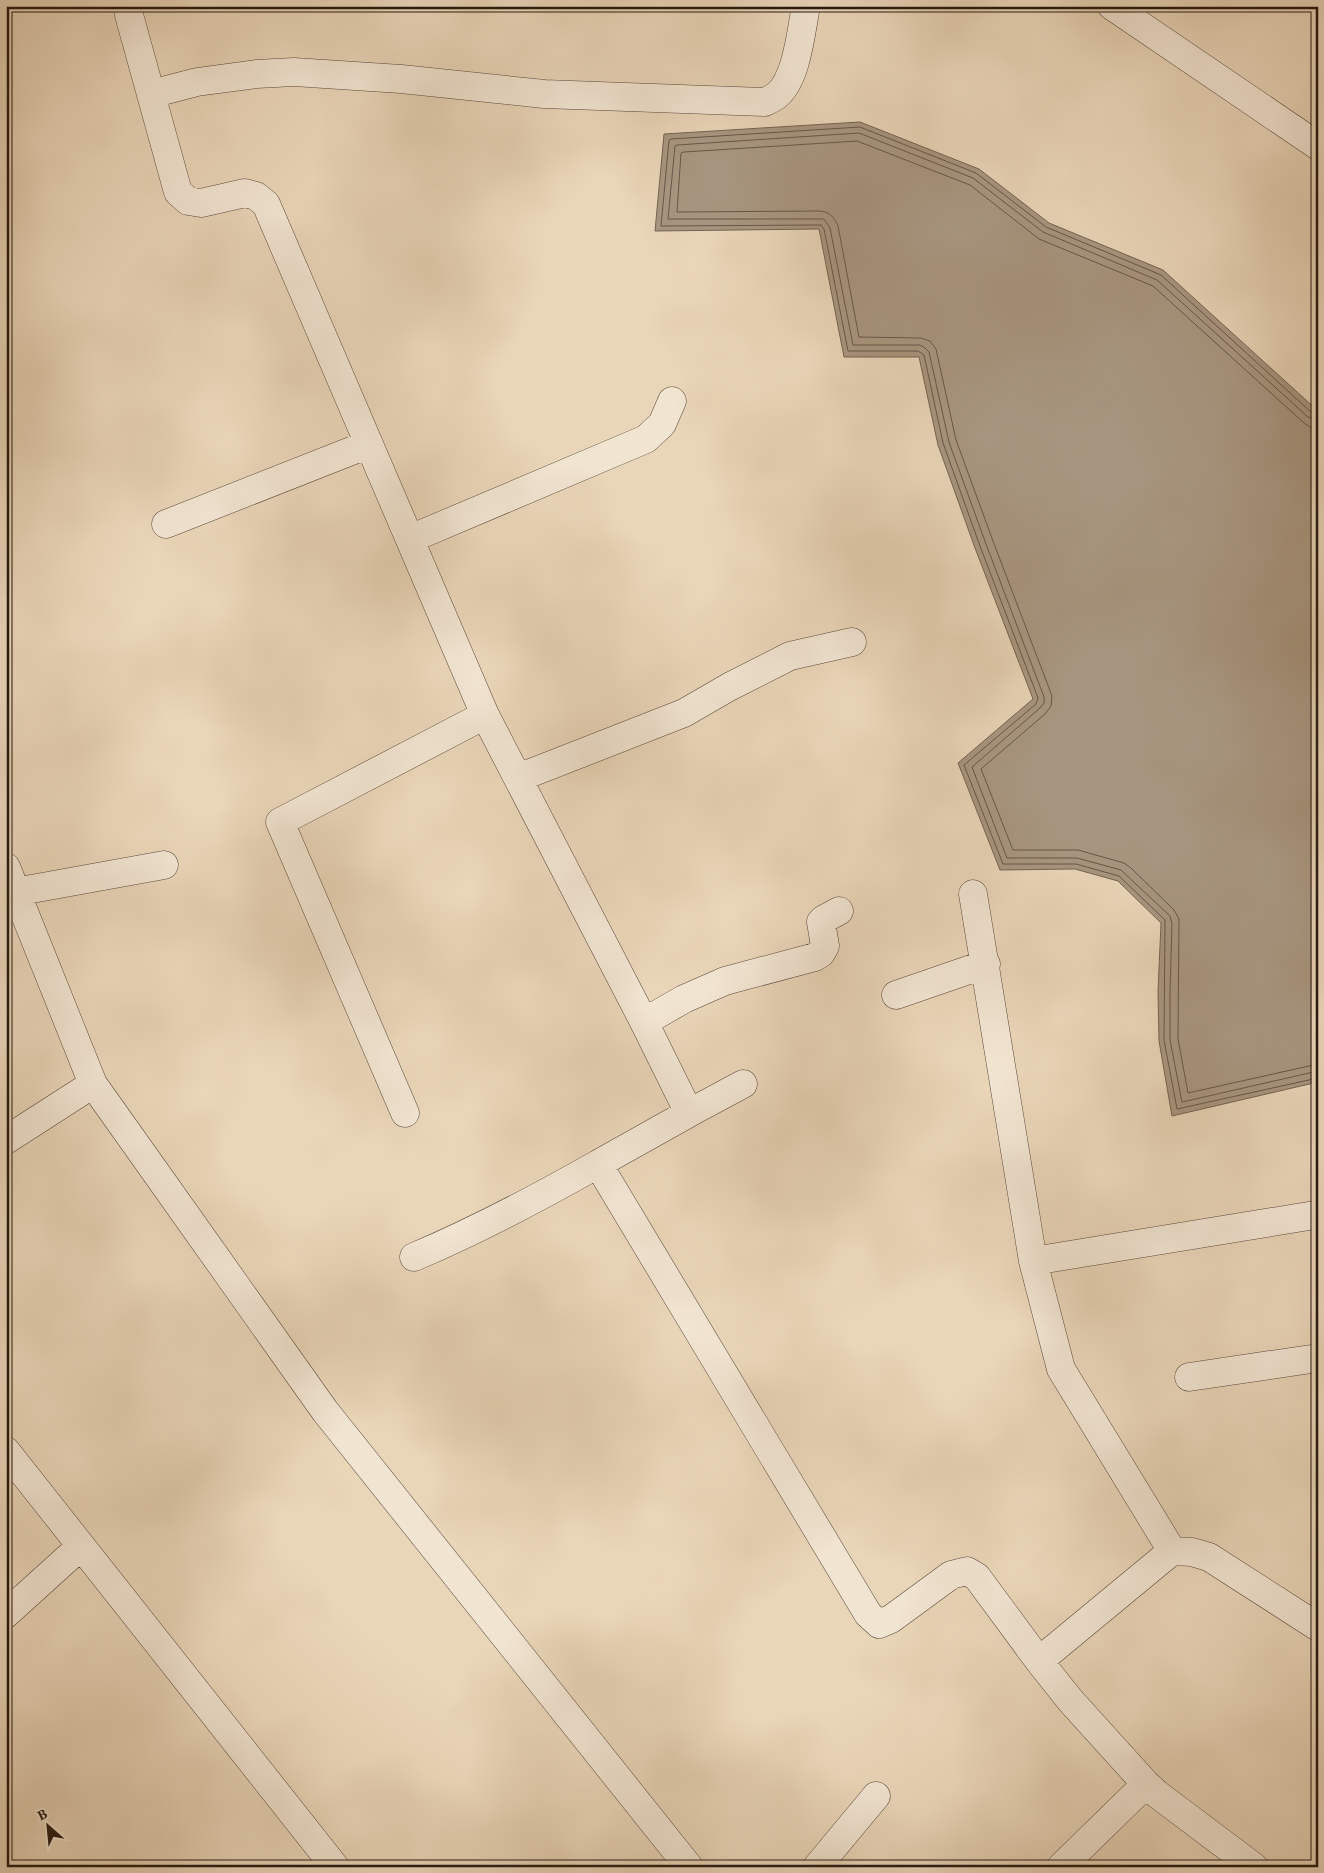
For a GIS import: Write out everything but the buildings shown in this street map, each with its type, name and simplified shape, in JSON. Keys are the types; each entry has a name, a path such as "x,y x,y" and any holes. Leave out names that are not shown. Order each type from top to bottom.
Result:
{"street":[{"path":"130,6 129,15 178,192 188,201 201,203 245,193 256,196 266,204 485,715 689,1113"},
{"path":"151,94 197,82 256,74 294,72 401,79 544,94 765,102 776,96 788,80 797,52 806,6"},
{"path":"1112,6 1318,146"},
{"path":"410,539 646,438 662,424 672,402"},
{"path":"166,524 370,444"},
{"path":"518,778 684,713 729,687 790,656 852,642"},
{"path":"405,1113 280,822 485,715"},
{"path":"164,865 11,880 93,1084 325,1411 689,1867"},
{"path":"973,894 986,964 1033,1261 1061,1369 1172,1551"},
{"path":"644,1022 684,1000 725,981 815,957 821,953 825,946 821,922 824,918 839,911"},
{"path":"896,995 986,964"},
{"path":"6,1140 93,1084"},
{"path":"414,1257 464,1236 522,1207 743,1084"},
{"path":"598,1164 868,1614 879,1624 891,1619 951,1575 967,1571 977,1577 1070,1700 1146,1784 1254,1867"},
{"path":"1033,1261 1315,1215"},
{"path":"1189,1377 1318,1358"},
{"path":"6,1451 335,1867"},
{"path":"6,1614 81,1546"},
{"path":"1039,1661 1172,1551 1192,1552 1209,1556 1318,1627"},
{"path":"1061,1867 1146,1784"},
{"path":"817,1867 876,1796"}],"water":[{"path":"860,122 979,169 1049,223 1163,270 1318,411 1318,1082 1172,1116 1159,1041 1158,992 1161,923 1118,881 1075,869 1000,870 958,763 1033,699 938,445 919,357 844,357 819,229 655,231 664,134"}]}
